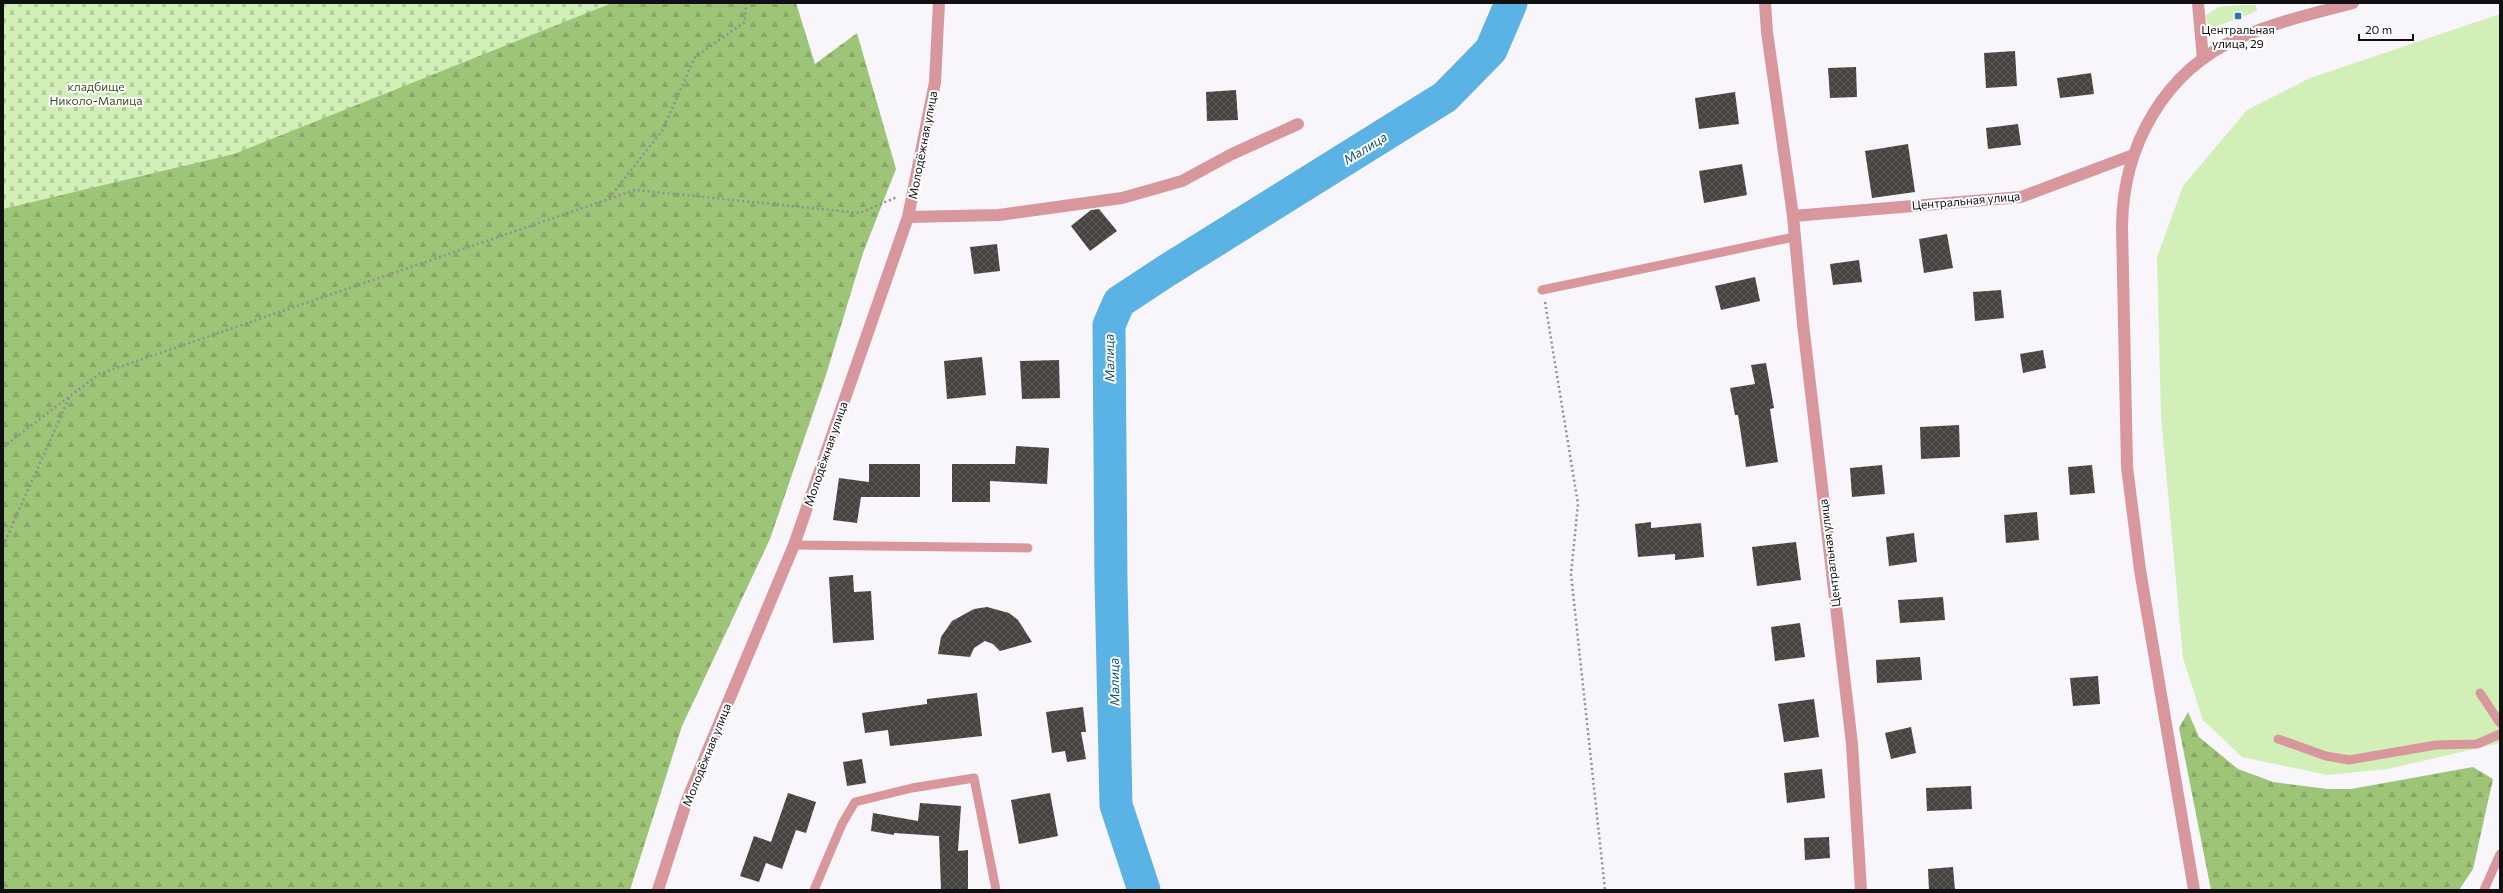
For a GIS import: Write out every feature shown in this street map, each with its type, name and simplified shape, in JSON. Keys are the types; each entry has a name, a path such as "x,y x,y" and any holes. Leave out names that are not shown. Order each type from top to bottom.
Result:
{"street":[{"name":"Молодёжная улица","path":"658,890 687,800 794,545 908,217 935,82 939,3"},
{"name":"Центральная улица","path":"1765,3 1767,32 1793,216 1794,237 1852,744 1861,890"},
{"path":"2198,3 2203,59"},
{"path":"2194,890 2140,570 2127,467 2122,214 2124,190 2133,155 2148,122 2161,102 2184,75 2203,59 2226,45 2251,33 2353,3"},
{"path":"908,217 999,215 1122,198 1182,181 1232,154 1298,124"},
{"name":"Центральная улица","path":"1793,216 2021,197 2133,155"}],"lane":[{"path":"1542,290 1794,237"},
{"path":"794,545 1028,548"},
{"path":"2480,692 2500,723"},
{"path":"2278,739 2326,756 2349,760 2436,745 2477,744 2500,734"},
{"path":"814,890 842,824 855,802 912,788 974,778 996,890"},
{"path":"2484,890 2500,854"}],"path":[{"path":"609,199 662,131 695,57 745,22 746,3"},
{"path":"3,447 99,374 635,190 860,213 914,191"},
{"path":"1542,290 1552,335 1578,504 1571,574 1605,890"},
{"path":"3,546 69,397"}],"green space":[{"path":"3,3 796,3 815,64 857,33 896,169 863,253 826,375 770,539 682,726 630,890 3,890"},
{"name":"кладбище Николо-Малица","path":"3,3 612,3 234,154 3,209"},
{"path":"2256,5 2257,11 2213,28 2208,25 2205,16 2218,7"},
{"path":"2500,14 2500,743 2388,769 2327,775 2242,757 2203,720 2183,658 2161,416 2157,257 2183,186 2247,110 2310,78"},
{"path":"2188,712 2199,737 2238,769 2273,782 2328,789 2351,789 2473,767 2493,779 2473,869 2459,890 2211,890 2179,728"}],"building":[{"path":"2015,51 2017,86 1986,88 1984,53"},
{"path":"1856,67 1857,97 1830,98 1828,68"},
{"path":"2091,73 2094,94 2060,98 2057,78"},
{"path":"1236,90 1238,120 1207,121 1206,92"},
{"path":"1735,92 1739,124 1699,129 1695,98"},
{"path":"2018,124 2021,145 1988,149 1986,128"},
{"path":"1908,144 1915,192 1872,198 1865,151"},
{"path":"1742,164 1747,195 1704,203 1699,171"},
{"path":"1099,209 1117,231 1090,251 1071,226 1091,210"},
{"path":"1947,234 1953,268 1924,273 1919,239"},
{"path":"997,244 1000,271 974,274 970,247"},
{"path":"1859,260 1862,282 1833,285 1830,264"},
{"path":"1755,277 1760,301 1721,310 1715,286"},
{"path":"2001,290 2004,318 1975,321 1973,292"},
{"path":"2043,350 2046,368 2023,373 2020,354"},
{"path":"982,357 986,395 947,399 944,361"},
{"path":"1059,360 1060,398 1022,399 1020,361"},
{"path":"1766,363 1774,408 1770,409 1778,462 1746,467 1738,415 1735,415 1730,388 1755,384 1751,365"},
{"path":"1959,425 1960,457 1921,459 1920,427"},
{"path":"1016,446 1049,448 1047,484 990,481 990,502 952,502 952,464 1015,464"},
{"path":"869,464 920,464 920,497 861,497 857,523 833,520 839,478 869,482"},
{"path":"1882,465 1885,494 1852,497 1850,468"},
{"path":"2092,465 2095,493 2070,495 2068,467"},
{"path":"2037,512 2039,540 2006,543 2004,515"},
{"path":"1651,522 1651,528 1701,523 1704,557 1675,560 1675,554 1638,557 1635,524"},
{"path":"1914,533 1917,562 1889,566 1886,537"},
{"path":"1796,542 1801,580 1757,586 1752,547"},
{"path":"853,575 854,592 871,591 874,640 833,643 829,577"},
{"path":"1943,597 1945,620 1900,623 1898,600"},
{"path":"987,607 1009,613 1018,620 1032,642 1000,651 993,644 985,641 974,648 970,657 938,654 941,637 952,621 974,609"},
{"path":"1800,623 1805,657 1775,661 1771,627"},
{"path":"1920,657 1922,680 1877,683 1876,660"},
{"path":"2098,676 2100,704 2073,706 2070,678"},
{"path":"977,693 982,736 890,746 888,730 865,733 862,713 927,704 927,699"},
{"path":"1814,699 1819,737 1784,742 1778,704"},
{"path":"1083,707 1086,732 1081,732 1086,759 1067,762 1065,751 1052,753 1046,712"},
{"path":"1911,727 1916,753 1891,759 1885,733"},
{"path":"862,759 866,783 847,786 843,762"},
{"path":"1822,769 1825,798 1787,803 1784,773"},
{"path":"1971,786 1972,809 1927,811 1926,788"},
{"path":"788,793 816,802 806,833 796,830 782,869 766,863 759,882 740,876 754,836 771,842"},
{"path":"1050,793 1058,836 1019,844 1011,800"},
{"path":"920,803 961,806 958,851 968,850 968,890 941,890 939,836 894,833 894,835 871,831 873,813 918,821"},
{"path":"1829,837 1830,858 1805,860 1804,838"},
{"path":"1953,867 1955,890 1929,890 1928,869"}],"waterway":[{"name":"Малица","path":"1144,890 1116,805 1111,580 1109,325 1119,302 1166,271 1445,97 1491,50 1511,3"}],"place":[{"name":"Центральная улица, 29","path":"2238,16"}]}
